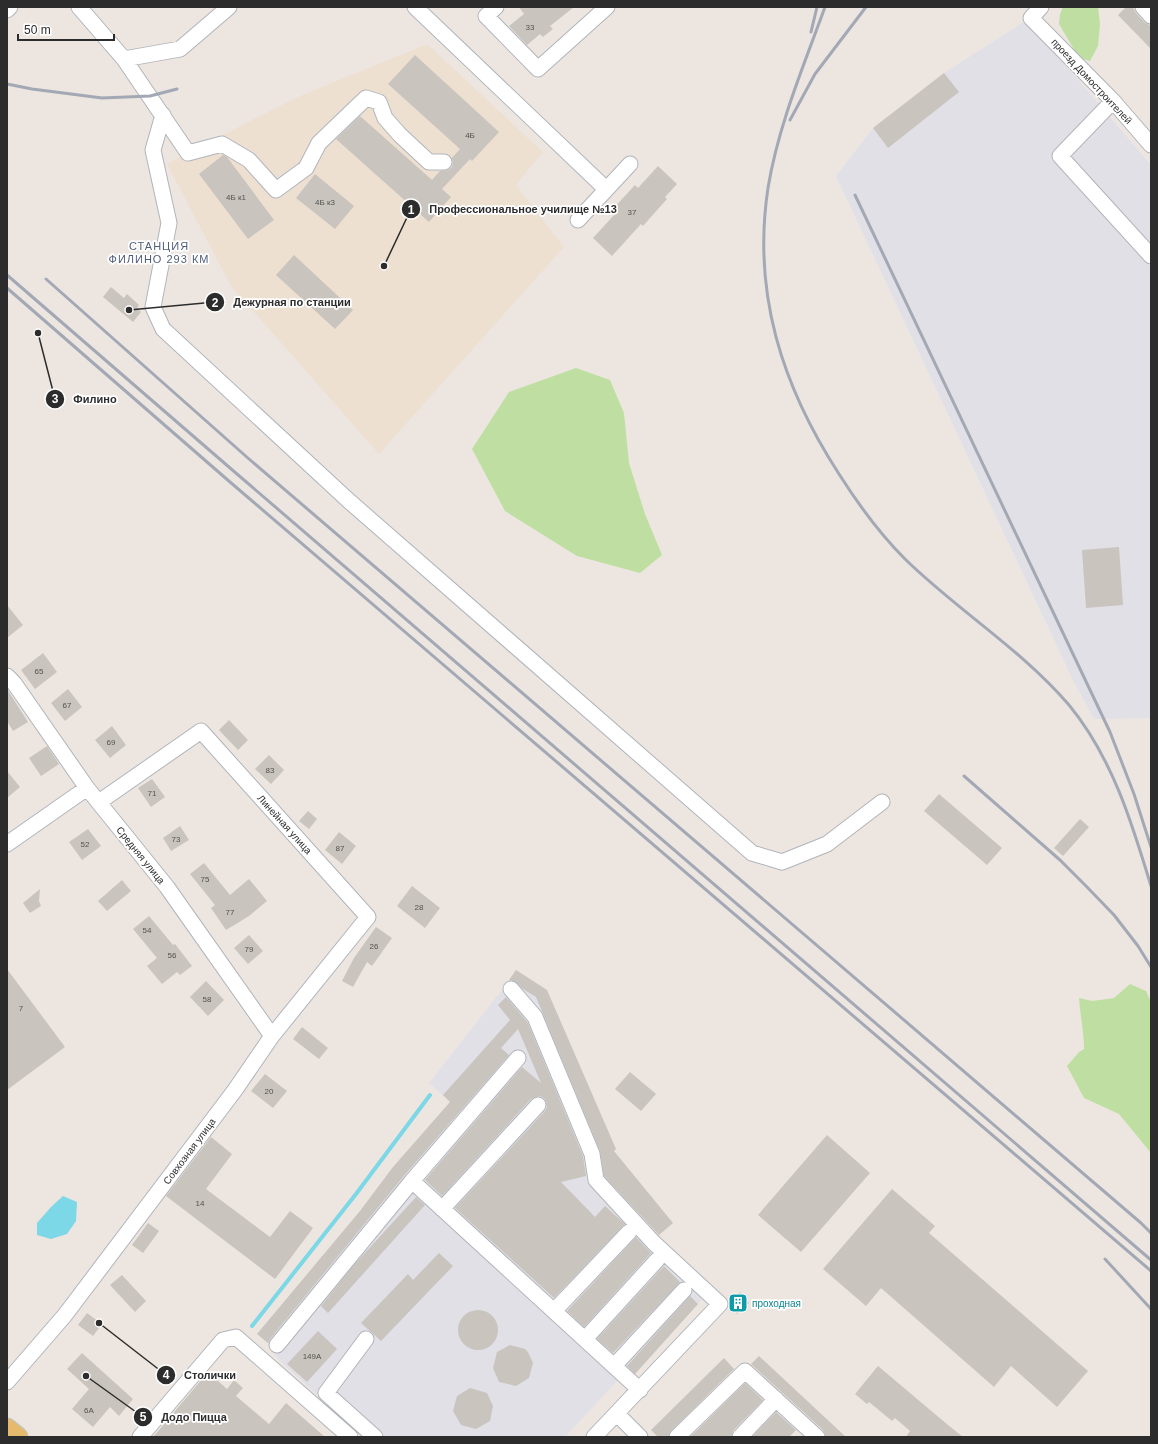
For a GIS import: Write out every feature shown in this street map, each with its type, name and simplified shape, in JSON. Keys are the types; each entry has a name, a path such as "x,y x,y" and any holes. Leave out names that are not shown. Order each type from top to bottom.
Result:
{"main road":[{"path":"7,1428 18,1437"}],"street":[{"path":"7,10 10,7"},
{"path":"79,7 124,59 188,153 222,144 249,160 276,190 306,168 319,143 366,98 379,102 385,118 428,162 444,162"},
{"path":"124,59 180,49 229,7"},
{"path":"415,7 606,189"},
{"path":"496,7 486,16 538,69 607,7"},
{"path":"1143,7 1151,16"},
{"name":"проезд Домостроителей","path":"1036,12 1151,145"},
{"path":"1113,101 1060,156 1151,256"},
{"path":"163,115 153,150 169,223 153,307 163,329 349,501 752,853 782,862 827,844 882,802"},
{"path":"578,220 630,164"},
{"name":"Средняя улица","path":"7,676 14,683 87,788 168,887 272,1036"},
{"name":"Линейная улица","path":"99,802 202,730 368,917"},
{"path":"7,844 87,788"},
{"name":"Совхозная улица","path":"7,1382 65,1315 235,1090 272,1036 368,917"},
{"path":"511,989 535,1017 592,1154 596,1180 654,1243 720,1304 594,1437"},
{"path":"277,1346 412,1181 518,1058"},
{"path":"442,1209 538,1105"},
{"path":"412,1181 640,1390"},
{"path":"554,1311 629,1232"},
{"path":"585,1339 657,1260"},
{"path":"614,1366 684,1290"},
{"path":"140,1437 223,1340 236,1337 350,1437"},
{"path":"366,1339 326,1393 375,1437"},
{"path":"677,1437 745,1371 776,1399 808,1434"},
{"path":"740,1437 776,1399"},
{"path":"616,1414 640,1437"}],"shaded area":[{"path":"1027,20 1151,165 1151,718 1094,719 1073,680 836,176 873,128 944,73"},
{"path":"427,44 543,152 516,185 564,247 379,454 231,286 167,164 293,99"},
{"path":"516,970 547,990 605,1157 596,1166 655,1238 712,1288 635,1374 618,1380 565,1437 363,1437 278,1359 268,1343 257,1334 360,1211 393,1167 450,1102 429,1083"}],"green space":[{"path":"1063,7 1098,7 1100,24 1098,46 1090,61 1079,58 1059,24 1060,14"},
{"path":"576,368 610,380 624,413 629,463 645,514 662,555 640,573 577,556 505,511 472,449 509,392"},
{"path":"1130,984 1146,991 1151,1002 1151,1153 1119,1114 1084,1098 1067,1066 1079,1052 1084,1049 1079,998 1092,1001 1114,998"}],"water":[{"path":"63,1196 77,1202 76,1221 67,1234 51,1239 37,1235 37,1223"}],"building":[{"path":"519,7 574,7 550,26 553,29 543,37 540,34 527,45 509,26 524,14"},
{"path":"1126,7 1133,7 1144,22 1151,26 1151,49 1118,15"},
{"path":"415,55 499,132 472,161 470,159 442,189 451,197 429,222 336,139 360,116 432,180 440,171 448,170 452,167 452,158 460,149 388,84"},
{"path":"944,73 959,92 888,148 873,128"},
{"path":"223,155 227,157 274,220 248,239 199,174"},
{"path":"658,166 677,184 665,197 667,199 643,226 641,224 612,256 593,238 615,214 611,211 635,185 638,188"},
{"path":"315,174 354,206 335,229 296,198"},
{"path":"294,255 353,310 335,329 276,275"},
{"path":"111,287 124,298 127,294 139,305 137,308 141,312 133,322 103,297"},
{"path":"1119,547 1123,605 1086,608 1082,550"},
{"path":"7,605 23,625 7,638"},
{"path":"43,653 57,672 35,689 21,670"},
{"path":"7,689 28,722 13,731 7,721"},
{"path":"68,689 82,707 65,721 51,703"},
{"path":"229,720 248,740 238,750 219,730"},
{"path":"112,726 126,745 110,758 95,740"},
{"path":"47,746 59,764 41,776 29,758"},
{"path":"269,755 284,770 271,784 255,769"},
{"path":"7,771 20,787 7,798"},
{"path":"152,779 165,797 151,807 138,788"},
{"path":"939,794 1002,848 987,865 924,811"},
{"path":"308,811 317,819 309,829 299,821"},
{"path":"1080,819 1089,827 1063,856 1054,848"},
{"path":"180,826 189,840 171,851 163,838"},
{"path":"88,829 101,846 82,860 69,842"},
{"path":"339,832 356,846 342,864 325,850"},
{"path":"204,863 230,895 249,879 267,901 249,916 226,930 211,908 215,905 190,874"},
{"path":"122,880 131,891 107,911 98,901"},
{"path":"412,886 440,908 425,928 397,906"},
{"path":"40,889 39,901 41,906 30,913 23,903"},
{"path":"149,916 173,945 175,944 192,966 180,975 177,972 162,984 147,966 157,958 133,929"},
{"path":"376,927 392,938 372,966 367,962 353,987 342,981 354,958"},
{"path":"249,935 263,951 248,964 234,948"},
{"path":"7,969 65,1047 7,1090"},
{"path":"516,970 547,990 616,1149 614,1151 673,1223 659,1235 604,1176 600,1151 536,997 514,981 509,980"},
{"path":"206,981 224,1000 208,1016 190,997"},
{"path":"506,997 528,1023 583,1156 586,1176 561,1182 595,1217 605,1206 625,1224 554,1298 455,1208 545,1111 547,1107 546,1102 544,1098 540,1096 531,1099 442,1196 425,1180 522,1067 541,1083 518,1029 501,1048 509,1055 403,1177 268,1343 257,1334 360,1211 393,1167 450,1102 443,1095 510,1020 498,1005"},
{"path":"302,1027 328,1048 319,1059 293,1039"},
{"path":"630,1072 656,1094 641,1111 615,1089"},
{"path":"265,1074 287,1091 273,1108 251,1091"},
{"path":"827,1135 870,1173 801,1252 758,1215"},
{"path":"211,1137 232,1154 206,1189 270,1237 290,1211 313,1228 275,1279 166,1196"},
{"path":"892,1189 935,1226 929,1233 1088,1371 1057,1407 1011,1366 994,1387 881,1288 866,1306 823,1269"},
{"path":"416,1197 425,1205 328,1313 321,1306 352,1267"},
{"path":"148,1223 159,1231 143,1253 132,1245"},
{"path":"636,1237 651,1253 584,1327 567,1311"},
{"path":"439,1253 453,1266 381,1341 361,1323 408,1274 413,1280"},
{"path":"664,1266 680,1282 613,1353 597,1339"},
{"path":"122,1275 146,1301 135,1312 110,1285"},
{"name":"проходная","path":"740,1292 749,1303 737,1314 729,1305 729,1302"},
{"path":"690,1296 698,1304 635,1374 627,1366"},
{"path":"478,1310 486,1312 492,1316 496,1322 498,1330 496,1338 492,1344 486,1348 478,1350 470,1348 464,1344 460,1338 458,1330 460,1322 464,1316 470,1312"},
{"path":"87,1313 102,1324 93,1336 78,1325"},
{"path":"318,1331 337,1349 307,1382 287,1364"},
{"path":"510,1345 525,1349 533,1363 529,1378 516,1386 499,1382 493,1368 497,1352"},
{"path":"82,1353 133,1399 119,1416 110,1407 93,1427 72,1409 89,1389 67,1369"},
{"path":"759,1356 846,1437 826,1437 823,1430 751,1364"},
{"path":"724,1358 734,1369 671,1431 668,1437 658,1437 651,1430"},
{"path":"878,1366 963,1437 906,1437 910,1431 895,1418 892,1421 869,1402 867,1404 855,1394"},
{"path":"208,1372 227,1389 234,1380 243,1388 236,1396 269,1424 286,1403 325,1437 153,1437"},
{"path":"745,1383 763,1400 733,1431 731,1437 690,1437"},
{"path":"470,1388 487,1393 493,1406 490,1421 476,1429 461,1425 453,1411 457,1396"},
{"path":"776,1412 796,1430 789,1437 752,1437"}],"waterway":[{"path":"252,1326 356,1194 430,1095"}],"railway":[{"path":"811,32 817,7"},
{"path":"825,7 800,73 785,119 772,165 768,188 764,227 764,265 768,301 776,337 787,373 819,441 869,518 886,539 925,578 1030,666 1069,705 1084,725 1097,746 1119,791 1151,886"},
{"path":"790,120 815,74 866,7"},
{"path":"7,84 32,89 102,98 150,96 177,89"},
{"path":"855,195 1110,732 1134,794 1151,847"},
{"path":"7,275 1151,1260"},
{"path":"46,279 249,459 1151,1233"},
{"path":"7,288 230,482 1151,1271"},
{"path":"964,776 1060,860 1087,887 1114,915 1138,946 1151,967"},
{"path":"1105,1259 1151,1309"}],"place":[{"name":"Профессиональное училище №13","path":"384,266"},
{"name":"Дежурная по станции","path":"129,310"},
{"name":"Филино","path":"38,333"},
{"name":"проходная","path":"738,1303"},
{"name":"Столички","path":"99,1323"},
{"name":"Додо Пицца","path":"86,1376"}],"district":[{"name":"СТАНЦИЯ ФИЛИНО 293 КМ","path":"159,252"}]}
